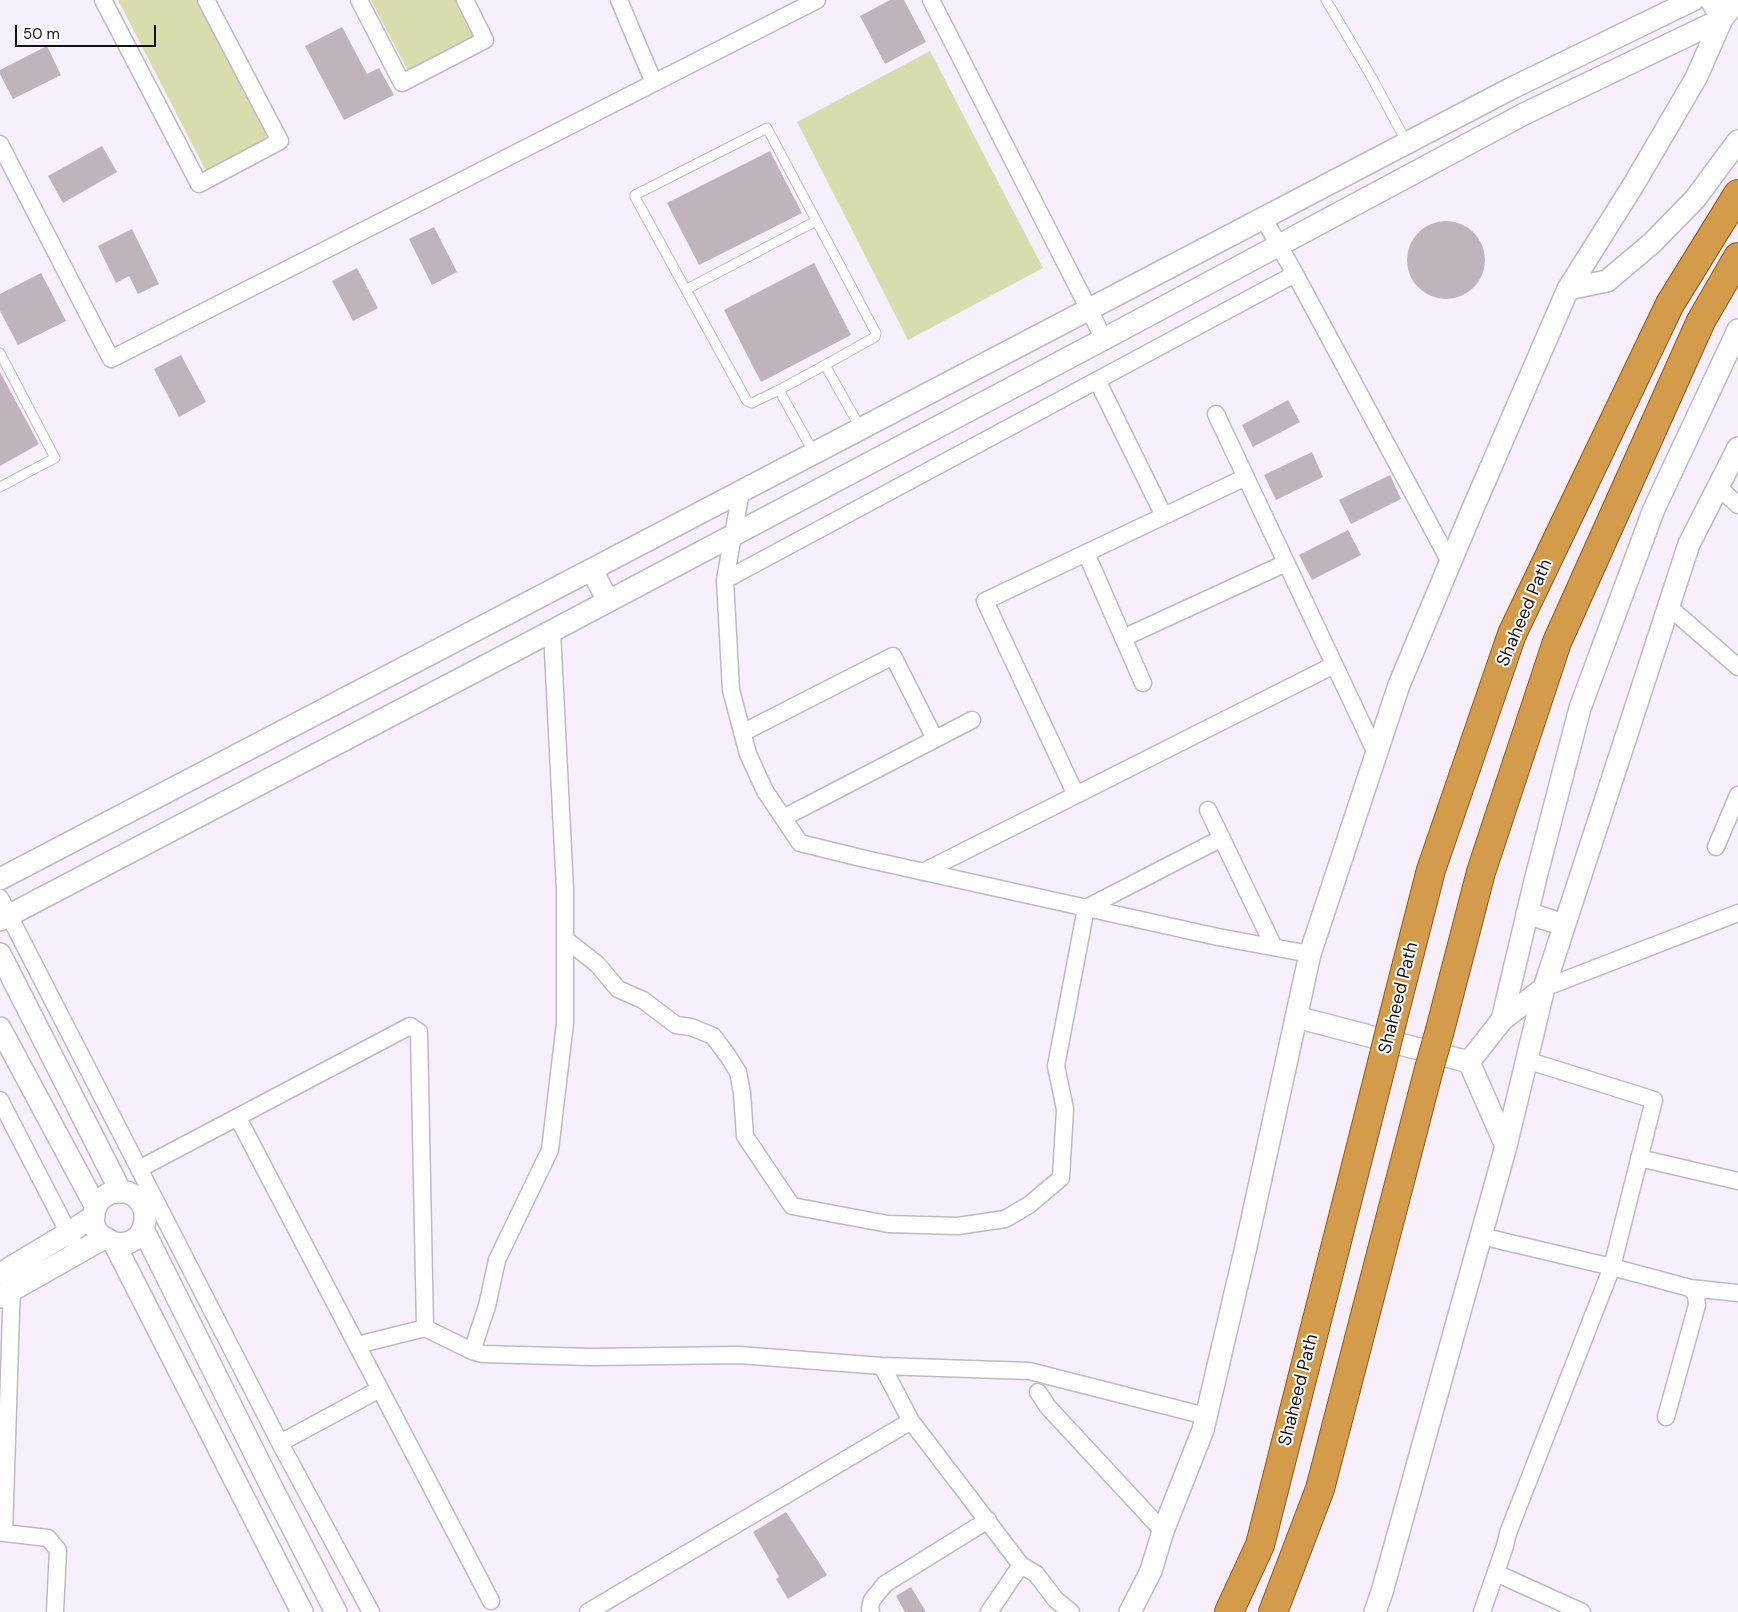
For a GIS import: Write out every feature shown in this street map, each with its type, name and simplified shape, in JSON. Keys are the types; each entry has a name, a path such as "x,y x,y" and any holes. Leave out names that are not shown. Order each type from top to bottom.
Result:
{"highway":[{"name":"Shaheed Path","path":"1229,1612 1260,1545 1431,870 1512,634 1670,304 1738,194"},
{"path":"1273,1612 1320,1489 1480,872 1557,642 1701,321 1738,258"}],"street":[{"path":"103,0 199,184 280,141 206,0"},
{"path":"359,0 402,83 485,40 464,0"},
{"path":"618,0 654,83"},
{"path":"0,144 110,359 817,0"},
{"path":"931,0 1104,339"},
{"path":"1711,0 1722,19"},
{"path":"1130,1612 1151,1571 1163,1531 1203,1430 1245,1251 1310,954 1399,685 1568,289 1634,184 1696,78 1722,19 1737,0"},
{"path":"0,879 1089,311 1510,89 1685,2"},
{"path":"371,1612 280,1443 3,911 552,631 1524,114 1722,19"},
{"path":"1568,289 1607,281 1637,256 1695,199 1734,147"},
{"path":"1264,219 1450,562"},
{"path":"725,580 1295,274"},
{"path":"1502,1020 1527,913 1580,708 1654,510 1738,330"},
{"path":"1097,380 1164,516"},
{"path":"1216,414 1376,754"},
{"path":"1375,1612 1506,1146 1544,988 1689,544 1738,448"},
{"path":"1076,795 985,601 1246,477"},
{"path":"1718,488 1738,505"},
{"path":"741,491 725,580 731,690 748,754 766,791 800,843 1086,908 1310,954"},
{"path":"1086,553 1143,683"},
{"path":"1123,638 1286,563"},
{"path":"592,570 608,601"},
{"path":"1669,607 1738,667"},
{"path":"472,1351 487,1306 497,1260 550,1150 565,1023 565,890 552,631"},
{"path":"742,733 893,656 935,739"},
{"path":"923,872 1334,665"},
{"path":"783,818 972,720"},
{"path":"1716,847 1738,795"},
{"path":"1208,810 1274,947"},
{"path":"1086,908 1222,838"},
{"path":"565,939 596,964 618,990 643,1000 676,1025 691,1027 713,1036 738,1072 742,1093 744,1136 792,1206 888,1224 958,1226 1005,1220 1029,1204 1060,1178 1065,1109 1056,1066 1086,908"},
{"path":"1527,913 1564,925"},
{"path":"1469,1062 1502,1020 1544,988 1738,914"},
{"path":"0,954 121,1192"},
{"path":"1296,1017 1469,1062"},
{"path":"139,1169 410,1026 419,1032 425,1328"},
{"path":"0,1028 95,1211 96,1228 100,1235 109,1241 122,1244 130,1242 138,1237 146,1220 145,1211 135,1196 121,1192 110,1193 102,1198 95,1211 6,1282"},
{"path":"1482,1612 1508,1534 1612,1267 1654,1100 1526,1060"},
{"path":"1469,1062 1506,1146"},
{"path":"0,1100 80,1253"},
{"path":"238,1118 491,1601"},
{"path":"1639,1158 1738,1181"},
{"path":"143,1229 267,1479 336,1612"},
{"path":"1481,1236 1612,1267 1690,1288 1738,1292"},
{"path":"6,1282 109,1241"},
{"path":"109,1241 302,1612"},
{"path":"6,1282 2,1533 48,1538 58,1550 55,1612"},
{"path":"1666,1417 1697,1305 1696,1295 1690,1288"},
{"path":"356,1344 425,1328 472,1351 483,1354 592,1356 739,1355 882,1366 1029,1371 1206,1416"},
{"path":"882,1366 911,1422 1021,1565 1036,1574 1056,1600 1071,1612"},
{"path":"280,1443 380,1389"},
{"path":"1038,1392 1048,1408 1163,1531"},
{"path":"588,1612 911,1422"},
{"path":"871,1612 872,1600 885,1584 988,1520"},
{"path":"990,1612 1021,1565"},
{"path":"1496,1573 1582,1612"}],"lane":[{"path":"1326,0 1408,144"},
{"path":"767,128 816,221 876,333 875,337 752,403 747,401 635,195 767,128"},
{"path":"687,289 816,221"},
{"path":"0,353 55,458 0,487"},
{"path":"825,365 861,429"},
{"path":"779,390 814,453"}],"green space":[{"path":"118,0 198,0 269,140 207,173"},
{"path":"371,0 458,0 477,34 409,73"},
{"path":"930,51 1043,268 908,340 797,122"}],"building":[{"path":"890,0 904,0 926,42 885,64 860,16"},
{"path":"342,27 367,74 379,68 394,95 344,120 305,46"},
{"path":"47,46 61,75 13,99 0,74 0,70"},
{"path":"102,146 117,172 63,203 48,176"},
{"path":"770,151 802,213 699,265 667,203"},
{"path":"1446,221 1461,224 1473,233 1482,245 1485,260 1482,275 1473,287 1461,296 1446,299 1431,296 1419,287 1410,275 1407,260 1410,245 1419,233 1431,224"},
{"path":"434,227 457,272 432,285 409,239"},
{"path":"132,229 159,284 138,294 129,276 116,283 98,246"},
{"path":"814,263 851,335 761,382 724,310"},
{"path":"357,268 378,308 353,321 332,281"},
{"path":"41,273 66,321 18,345 0,311 0,294"},
{"path":"181,355 206,402 179,417 154,369"},
{"path":"0,372 39,444 0,466"},
{"path":"1288,400 1300,422 1253,447 1242,425"},
{"path":"1312,452 1323,477 1276,500 1264,475"},
{"path":"1390,475 1401,499 1351,524 1339,500"},
{"path":"1348,530 1361,555 1312,580 1299,555"},
{"path":"786,1512 827,1575 788,1599 776,1579 779,1577 753,1532"},
{"path":"911,1587 926,1612 905,1612 896,1596"}]}
